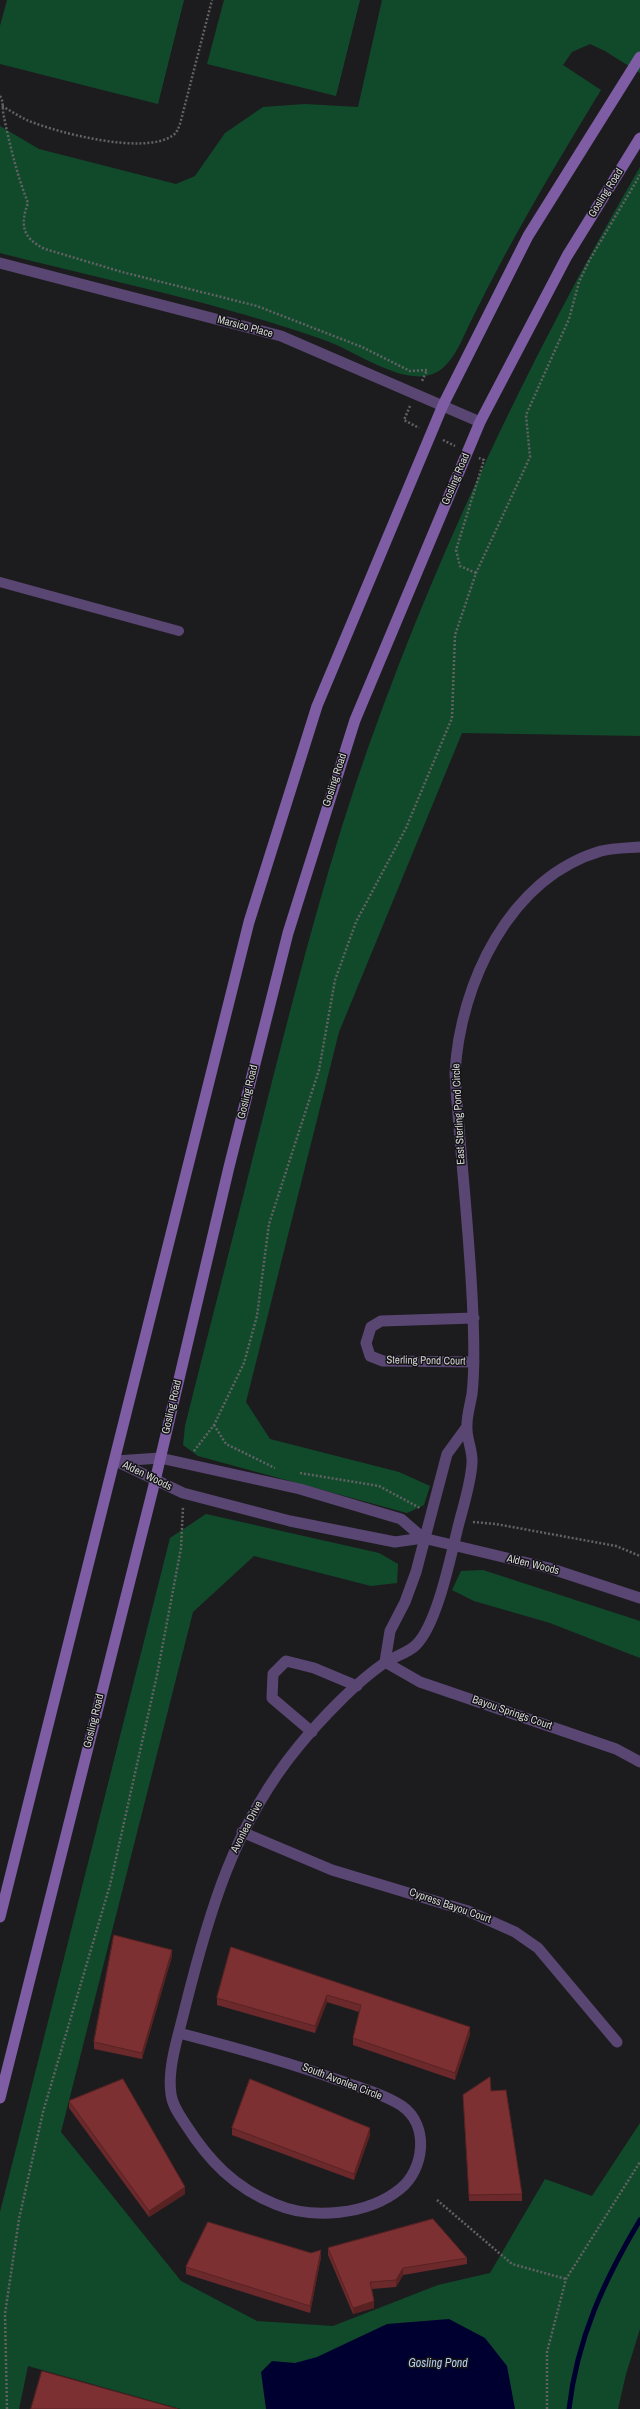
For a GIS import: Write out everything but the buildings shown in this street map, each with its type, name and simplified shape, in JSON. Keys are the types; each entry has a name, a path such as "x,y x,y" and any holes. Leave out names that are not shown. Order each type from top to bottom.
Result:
{"main road":[{"path":"0,1917 116,1461 249,922 317,706 443,405 528,236 614,96 640,57"},
{"name":"Gosling Road","path":"0,2098 155,1481 229,1167 288,933 314,845 355,720 480,422 567,256 640,138"}],"street":[{"name":"Marsico Place","path":"0,263 281,336 480,422"},
{"name":"East Sterling Pond Circle","path":"453,1545 473,1461 466,1428 474,1362 474,1318 455,1073 459,1033 465,1006 477,976 501,929 518,907 538,888 572,863 601,851 640,847"},
{"name":"Sterling Pond Court","path":"474,1318 381,1321 371,1327 366,1343 370,1356 384,1361 474,1362"},
{"name":"East Sterling Pond Circle","path":"423,1538 447,1454 466,1428"},
{"name":"Alden Woods","path":"116,1461 160,1458 300,1489 401,1519 423,1538"},
{"name":"Alden Woods","path":"116,1461 155,1481 183,1493 290,1522 395,1542 423,1538 549,1568 640,1598"},
{"path":"386,1662 390,1631 405,1602 416,1572 423,1538"},
{"name":"Avonlea Drive","path":"392,2196 366,2206 320,2213 281,2207 238,2185 216,2166 198,2144 178,2112 170,2095 173,2061 210,1913 242,1832 277,1774 312,1732 357,1686 386,1662 415,1646 432,1618 453,1545"},
{"path":"312,1732 272,1698 273,1674 286,1661 314,1668 357,1686"},
{"name":"Bayou Springs Court","path":"386,1662 420,1682 616,1750 640,1762"},
{"name":"Cypress Bayou Court","path":"242,1832 332,1870 468,1911 515,1932 538,1948 617,2042"},
{"name":"South Avonlea Circle","path":"179,2033 278,2058 364,2089 403,2106 416,2121 421,2149 417,2167 406,2184 392,2196"}],"lane":[{"path":"0,582 179,631"}],"path":[{"path":"2,105 27,120 56,130 92,138 121,143 150,142 171,137 176,133 180,124 212,0"},
{"path":"191,1464 195,1448 214,1425 244,1363 257,1316 269,1224 319,1070 338,973 356,922 406,828 452,718 455,635 476,573 530,457 526,415 569,319 580,282 589,261 640,175"},
{"path":"8,2409 5,2314 19,2219 43,2112 110,1885 157,1675 181,1548 183,1493"},
{"path":"547,2409 546,2352 566,2279 640,2162"},
{"path":"438,2200 512,2264 566,2279"}],"green space":[{"path":"7,0 184,0 158,104 0,64 0,26"},
{"path":"224,0 360,0 336,96 207,64"},
{"path":"382,0 640,0 640,73 605,51 590,44 572,52 563,65 601,90 518,230 454,355 449,362 437,372 425,376 411,376 397,373 339,346 287,327 165,293 0,253 0,126 39,149 176,184 195,176 225,133 263,107 305,104 358,107"},
{"path":"640,167 640,736 462,733 339,1032 246,1402 270,1439 399,1472 430,1486 424,1505 407,1513 198,1456 183,1445 185,1426 305,955 355,786 384,705 414,626 482,469 558,316"},
{"path":"206,1514 379,1553 398,1564 397,1583 371,1586 254,1556 193,1612 61,2132 181,2281 257,2321 333,2326 438,2285 490,2273 545,2179 592,2196 640,2123 640,2329 626,2374 618,2409 181,2409 28,2366 19,2409 0,2409 0,2212 170,1538"},
{"path":"483,1570 640,1621 640,1658 550,1623 474,1601 452,1590 461,1571"}],"water":[{"name":"Gosling Pond","path":"449,2319 485,2338 507,2366 515,2409 266,2409 261,2372 272,2361 295,2363 317,2357 387,2324"}],"waterway":[{"path":"569,2409 578,2358 585,2334 615,2265 640,2220"}]}
